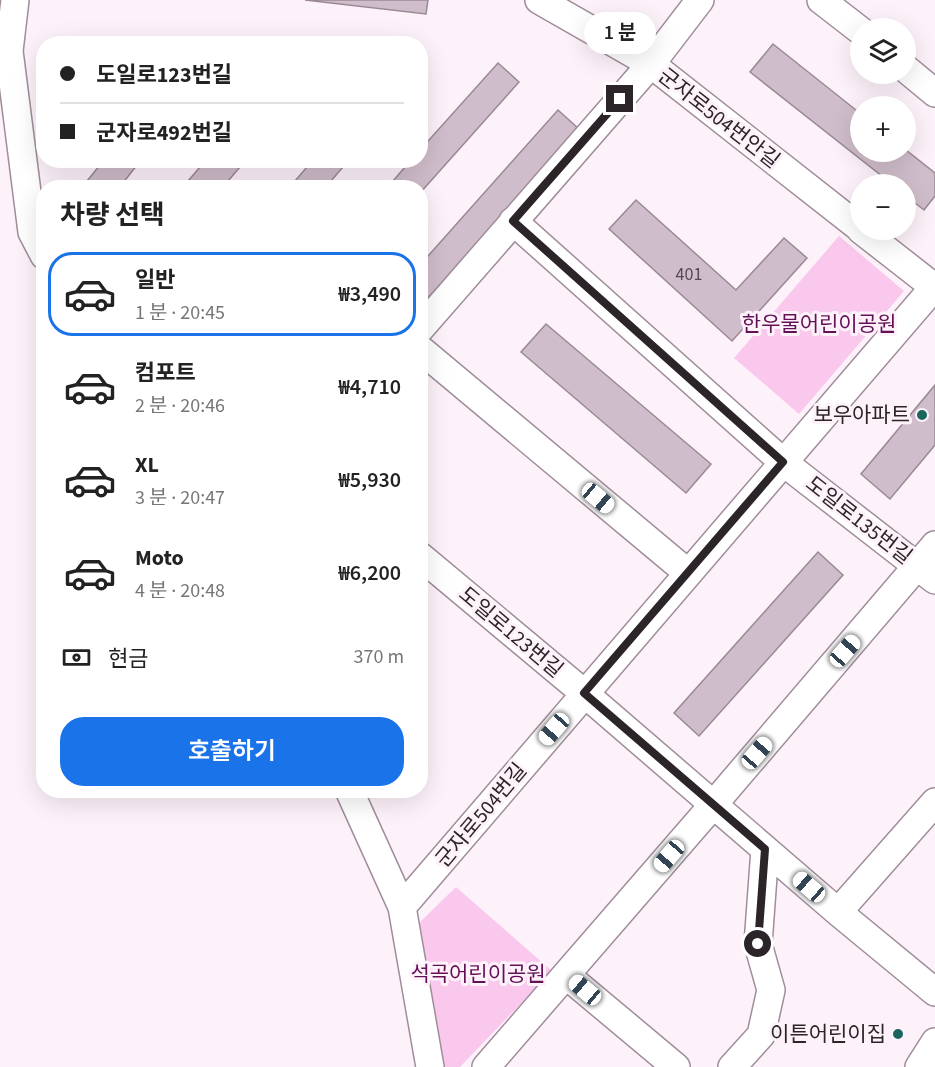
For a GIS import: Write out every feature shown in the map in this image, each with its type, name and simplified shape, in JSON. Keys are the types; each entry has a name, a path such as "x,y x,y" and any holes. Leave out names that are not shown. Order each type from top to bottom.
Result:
{"street":[{"path":"15,0 9,51 32,232 36,240"},
{"name":"군자로504번안길","path":"539,0 651,64 850,220"},
{"path":"428,320 651,64 700,0"},
{"path":"821,0 850,22"},
{"path":"916,77 935,93"},
{"name":"도일로135번길","path":"513,221 783,462 926,573"},
{"name":"군자로504번안길","path":"875,240 935,286"},
{"name":"군자로504번길","path":"402,907 935,286"},
{"path":"428,356 688,573"},
{"path":"486,1067 713,805 926,573 935,545"},
{"name":"도일로123번길","path":"428,563 935,992"},
{"path":"353,798 402,907 430,1067"},
{"path":"838,912 935,802"},
{"path":"732,1067 761,1035 771,990 758,944 765,849"},
{"path":"566,975 676,1067"},
{"path":"919,1067 935,1042"}],"green space":[{"name":"한우물어린이공원","path":"839,236 904,291 799,414 734,358"},
{"name":"석곡어린이공원","path":"456,887 552,971 460,1067 445,1067 417,925"}],"building":[{"path":"305,0 428,0 426,14"},
{"path":"773,44 850,105 850,151 750,72"},
{"path":"498,63 519,82 428,184 428,180 394,180 404,168 428,168 428,141"},
{"path":"558,110 579,129 429,297 428,256"},
{"path":"916,158 935,173 935,196 924,210 916,204 916,174 879,174 864,162 916,162"},
{"path":"98,168 135,168 125,180 88,180"},
{"path":"199,168 239,168 229,180 189,180"},
{"path":"306,168 342,168 332,180 296,180"},
{"path":"636,200 736,290 784,238 807,258 732,341 609,229"},
{"path":"546,324 711,464 686,493 521,352"},
{"name":"보우아파트","path":"935,385 935,445 890,499 861,474"},
{"path":"818,552 843,575 699,736 674,713"}],"place":[{"name":"보우아파트","path":"922,415"},
{"name":"이튼어린이집","path":"898,1034"}],"route":[{"path":"620,99 513,221 783,462 584,693 765,849 758,944"}]}
